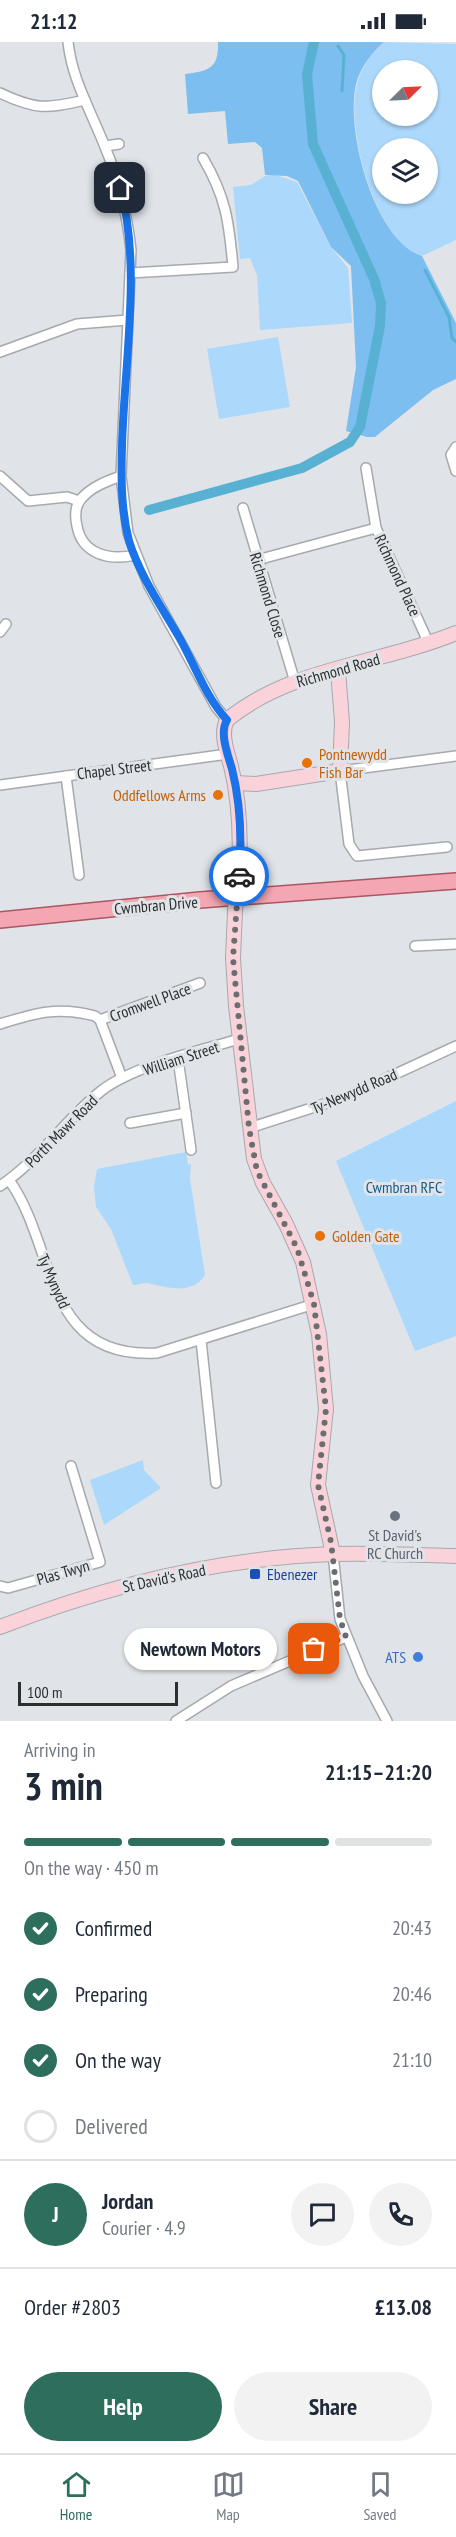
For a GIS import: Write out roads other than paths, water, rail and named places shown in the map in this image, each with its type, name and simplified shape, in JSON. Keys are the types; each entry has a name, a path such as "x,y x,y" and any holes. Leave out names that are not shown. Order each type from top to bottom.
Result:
{"main road":[{"name":"Cwmbran Drive","path":"0,920 200,900 456,882"}],"street":[{"path":"68,42 74,78 105,146 125,204 131,250 121,476 124,512 135,555 148,586 188,651 207,691 227,720 224,730 235,783 242,835 233,958 249,1128 257,1171 297,1248 314,1304 326,1409 318,1485 333,1554 337,1600 346,1637 387,1721"},
{"path":"0,93 27,106 40,108 84,100"},
{"path":"105,146 119,144"},
{"path":"130,273 232,267 229,222 219,186 203,158"},
{"path":"0,352 77,324 128,320"},
{"path":"456,447 451,455 456,471"},
{"name":"Richmond Place","path":"366,468 376,528 428,645"},
{"path":"0,476 28,501 67,497 79,501"},
{"path":"121,476 98,486 79,501 76,520 80,536 87,547 99,554 116,558 135,555"},
{"name":"Richmond Close","path":"243,508 295,682"},
{"path":"257,560 376,528"},
{"name":"Richmond Road","path":"227,720 279,687 428,645 456,633"},
{"path":"339,670 342,742 340,771 349,844 357,856 447,847"},
{"name":"Chapel Street","path":"0,785 228,754"},
{"path":"235,783 256,784 456,756"},
{"path":"66,776 79,874"},
{"path":"415,946 456,944"},
{"name":"Cromwell Place","path":"100,1020 200,983"},
{"name":"Cromwell Place","path":"0,1024 47,1010 91,1015 100,1020 122,1077"},
{"name":"William Street","path":"122,1077 239,1039"},
{"name":"Ty-Newydd Road","path":"249,1128 346,1097 456,1046"},
{"path":"178,1059 192,1150"},
{"name":"Porth Mawr Road","path":"0,1186 9,1180 99,1092 122,1077"},
{"path":"130,1123 186,1113"},
{"name":"Ty Mynydd","path":"9,1180 22,1202 60,1301 86,1332 108,1346 134,1353 158,1353 314,1304"},
{"path":"201,1340 216,1483"},
{"name":"Plas Twyn","path":"0,1586 9,1588 99,1562 71,1466"},
{"name":"St David's Road","path":"0,1627 87,1596 222,1565 333,1554 456,1557"},
{"path":"176,1721 231,1686 346,1637"}],"waterway":[{"path":"149,510 302,468 350,442 360,427 380,326 381,303 374,279 313,144 307,74 314,42"},
{"path":"338,46 344,55 342,91"},
{"path":"425,270 449,317 452,338 456,342"}],"place":[{"name":"Pontnewydd Fish Bar","path":"307,763"},
{"name":"Oddfellows Arms","path":"218,795"},
{"name":"Golden Gate","path":"320,1236"},
{"name":"St David's RC Church","path":"395,1516"},
{"name":"Ebenezer","path":"255,1574"},
{"name":"Newtown Motors","path":"314,1649"},
{"name":"ATS","path":"418,1657"}],"park label":[{"name":"Cwmbran RFC","path":"404,1187"}]}
